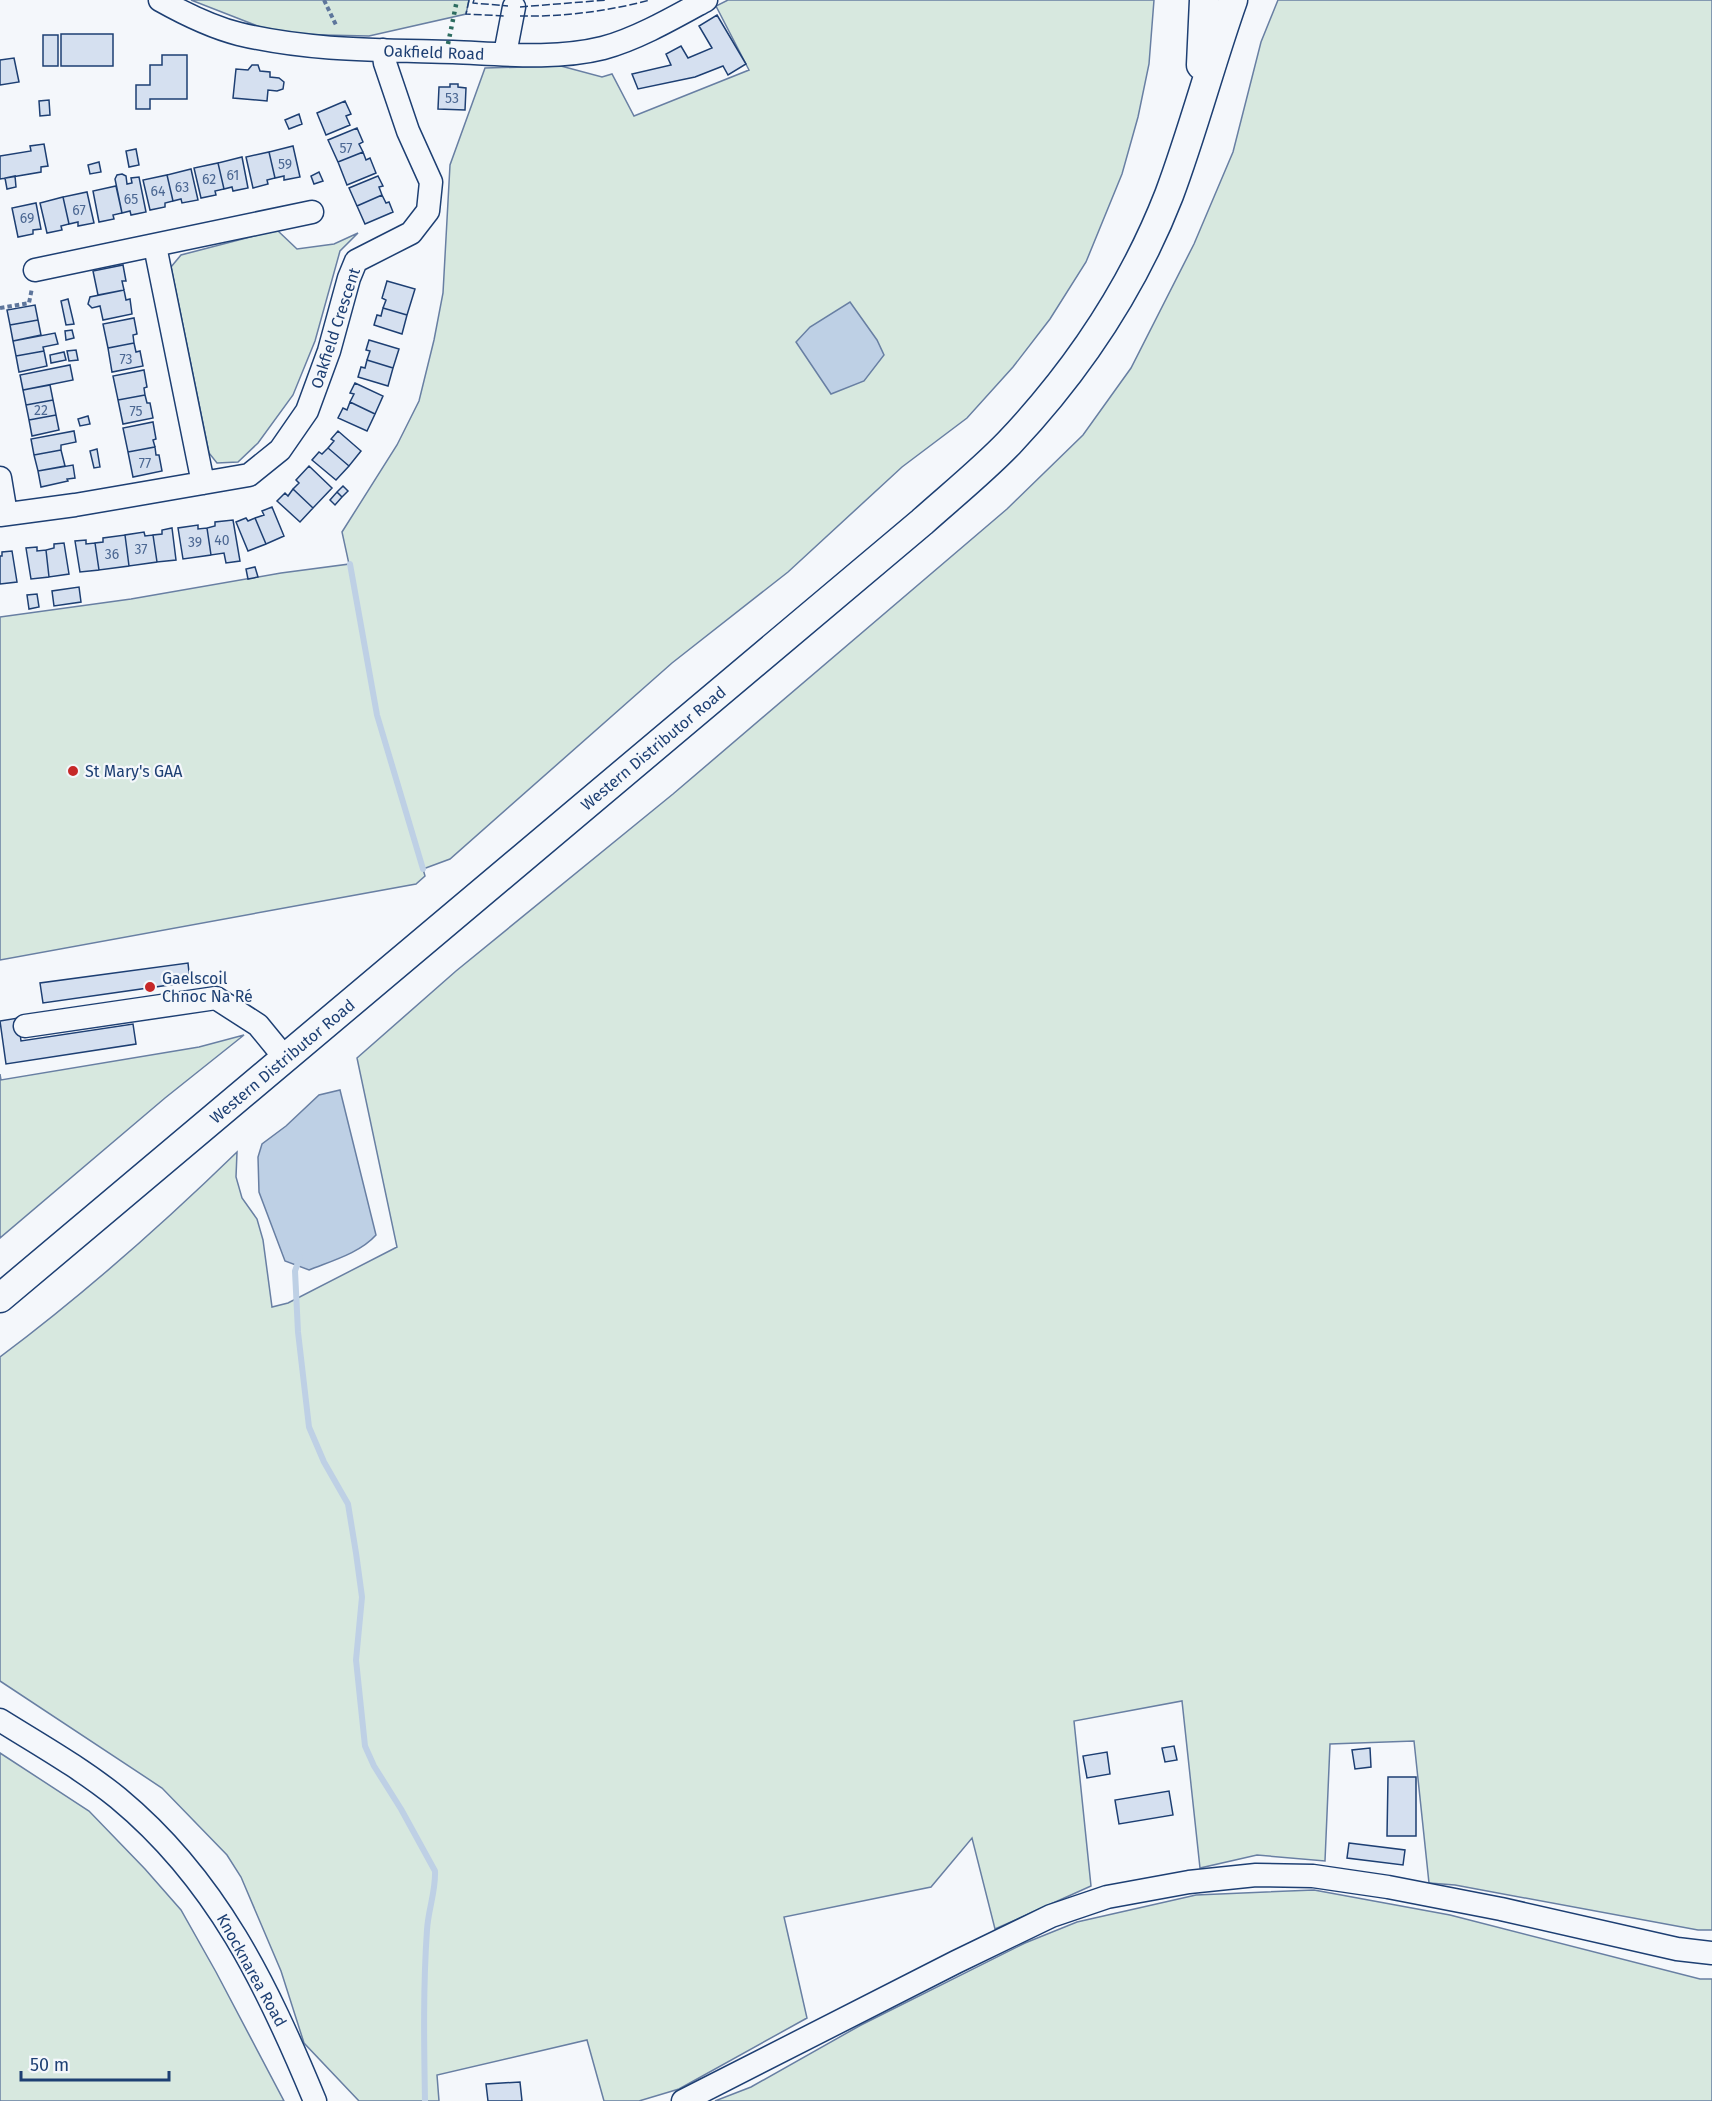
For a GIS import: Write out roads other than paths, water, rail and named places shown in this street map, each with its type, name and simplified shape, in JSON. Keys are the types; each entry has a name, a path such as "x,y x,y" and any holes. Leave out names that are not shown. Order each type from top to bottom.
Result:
{"main road":[{"name":"Western Distributor Road","path":"1196,111 1201,68 1204,0"},
{"name":"Western Distributor Road","path":"0,1298 922,522 1009,443 1048,399 1084,352 1131,276 1168,196 1233,0"}],"street":[{"name":"Oakfield Road","path":"160,0 190,17 238,34 300,46 506,54 561,54 605,47 706,0"},
{"path":"506,54 514,7"},
{"name":"Oakfield Crescent","path":"0,478 3,515 249,475 280,450 307,411 356,261 411,233 428,211 431,182 408,131 385,63 383,50"},
{"path":"35,270 312,212"},
{"path":"155,246 203,483"},
{"path":"25,1026 216,998 258,1025 285,1058"},
{"name":"Knocknarea Road","path":"0,1720 70,1763 118,1798 161,1838 200,1883 249,1957 286,2031 315,2101"},
{"path":"683,2101 1051,1916 1107,1897 1189,1882 1256,1875 1313,1876 1399,1889 1501,1909 1677,1949 1712,1953"}],"water":[{"path":"850,302 877,340 884,355 864,381 831,394 796,342 810,327"},
{"path":"340,1090 376,1235 354,1252 309,1270 285,1261 259,1192 258,1157 262,1144 286,1126 319,1095"}],"waterway":[{"path":"350,564 377,715 423,869"},
{"path":"300,1257 295,1271 298,1332 309,1427 324,1462 348,1504 362,1597 356,1660 365,1746 374,1766 435,1871 426,1951 425,2101"}],"place":[{"name":"St Mary's GAA","path":"73,771"},
{"name":"Gaelscoil Chnoc Na Ré","path":"150,987"}]}
